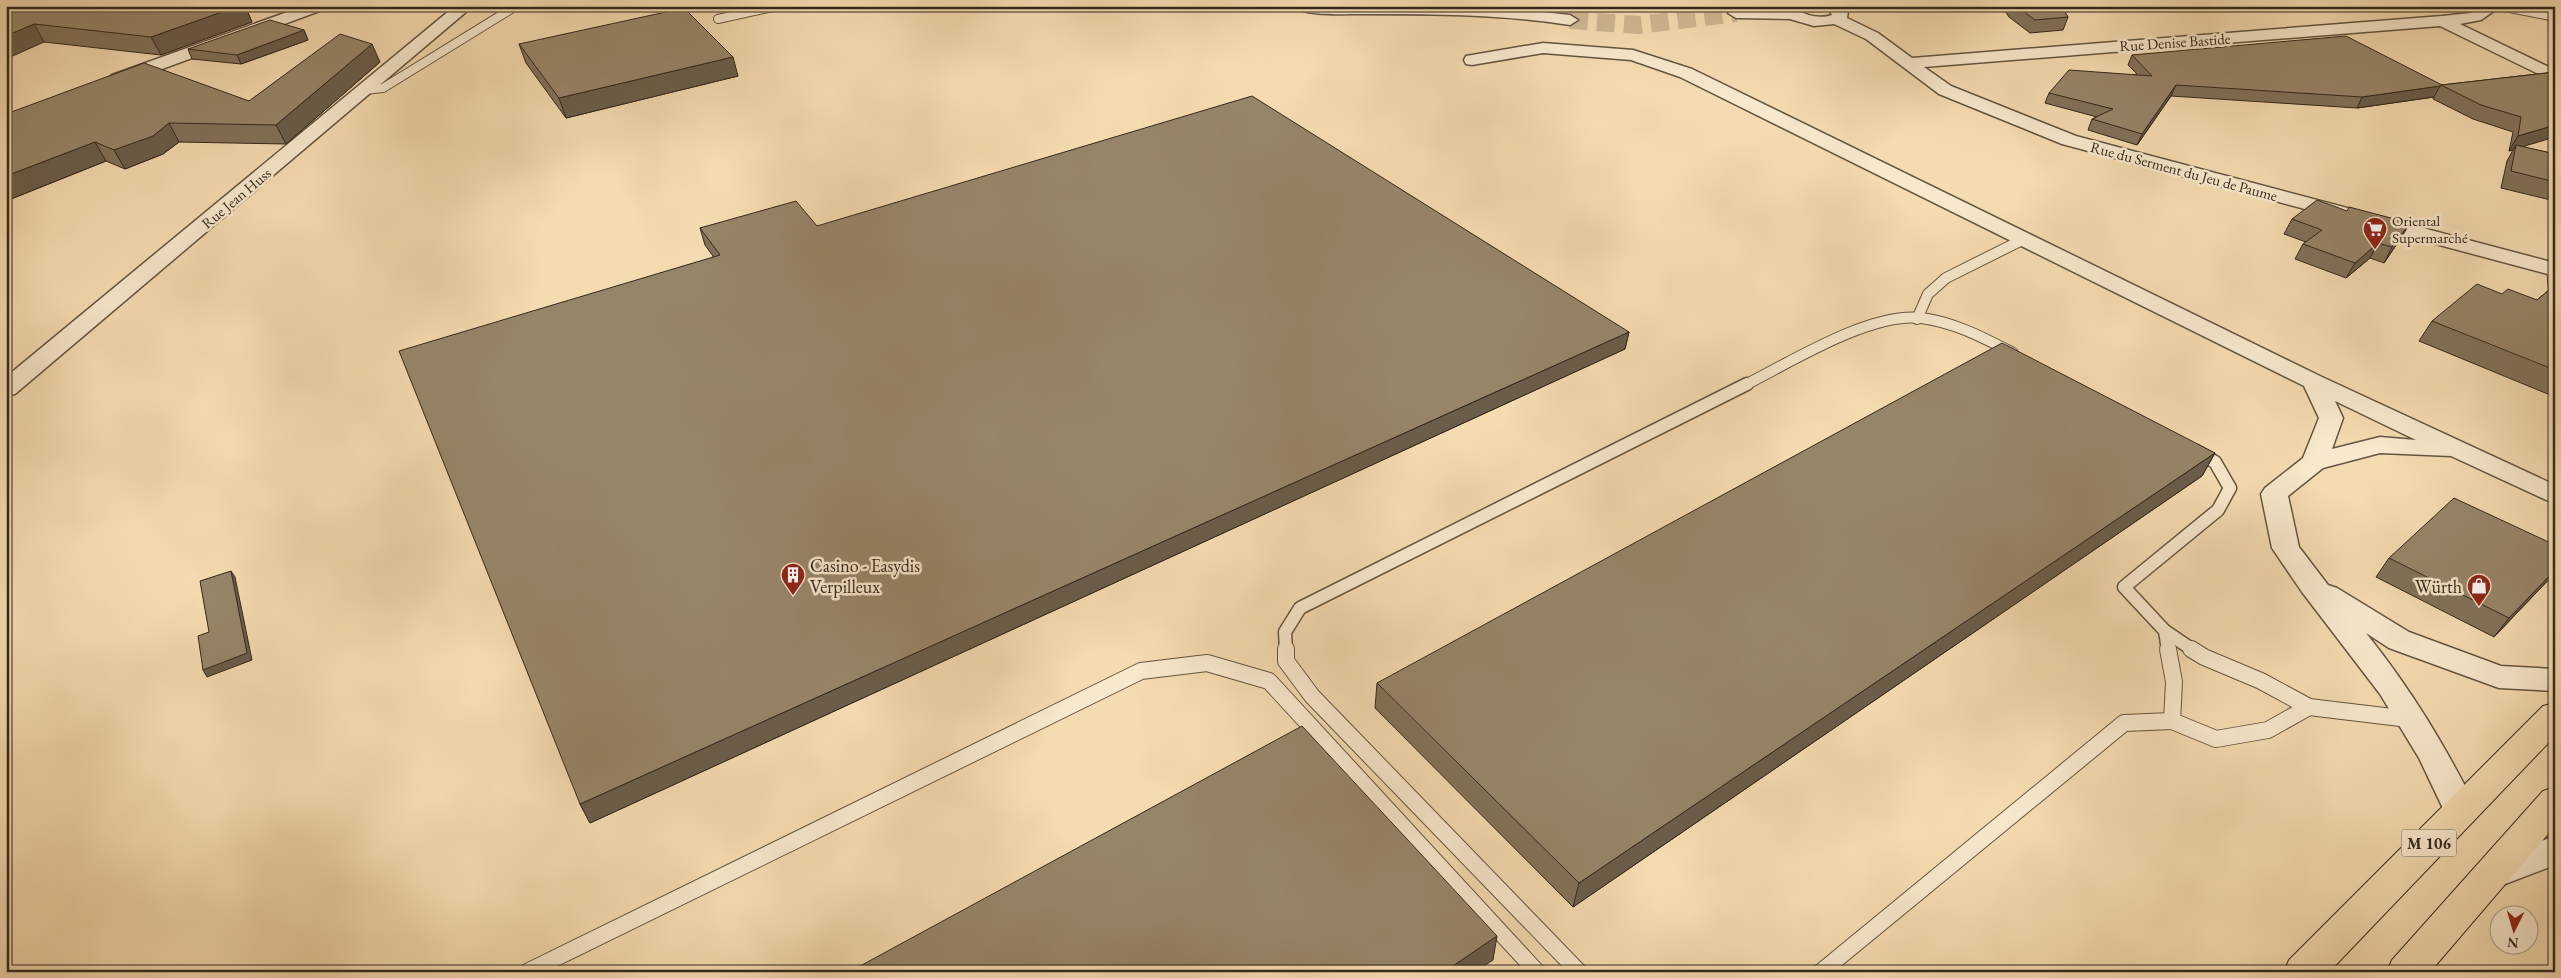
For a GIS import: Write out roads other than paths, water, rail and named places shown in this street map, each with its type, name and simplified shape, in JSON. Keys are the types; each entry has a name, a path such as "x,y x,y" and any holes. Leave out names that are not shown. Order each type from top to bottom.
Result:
{"main road":[{"name":"M 106","path":"2303,972 2555,715"},
{"path":"2406,972 2555,802"}],"street":[{"path":"99,86 319,6"},
{"name":"Rue Jean Huss","path":"6,389 465,6"},
{"path":"1300,6 1334,11 1456,9 1533,14 1570,20"},
{"name":"Rue Denise Bastide","path":"1907,64 2442,21 2475,17 2493,6"},
{"path":"1736,13 1791,10 1813,20 1834,13"},
{"name":"Rue du Serment du Jeu de Paume","path":"1834,13 1872,36 1907,64 1945,90 2069,140 2553,270"},
{"path":"2442,21 2555,77"},
{"path":"1472,60 1543,48 1632,55 1686,73 2314,382 2555,496"},
{"path":"2314,382 2331,418 2314,462"},
{"path":"2461,452 2380,445 2314,462 2274,494 2286,548 2312,585 2391,686 2432,752 2461,811"},
{"path":"2312,585 2400,640 2499,677 2555,680"},
{"path":"2491,875 2555,850"}],"lane":[{"path":"364,90 383,88 516,6"},
{"path":"718,19 777,6"},
{"path":"2500,6 2555,18"},
{"path":"1917,319 1928,294 1946,278 2024,239"},
{"path":"2553,270 2555,300"},
{"path":"1579,972 1312,696 1286,661 1285,632 1300,608 1851,332 1888,319 1929,319 1976,334 2028,361"},
{"path":"2182,442 2215,462 2230,488 2218,510 2124,587 2165,631 2204,657 2262,681 2309,708 2412,719"},
{"path":"2165,631 2174,682 2172,721"},
{"path":"527,972 1141,670 1208,663 1269,681 1537,972"},
{"path":"1821,972 2124,723 2172,721 2216,739 2268,730 2309,708"}],"tunnel":[{"path":"1570,20 1639,25 1736,13"}],"place":[{"name":"Oriental Supermarché","path":"2375,250"},
{"name":"Casino - Easydis Verpilleux","path":"793,596"},
{"name":"Würth","path":"2479,607"}]}
